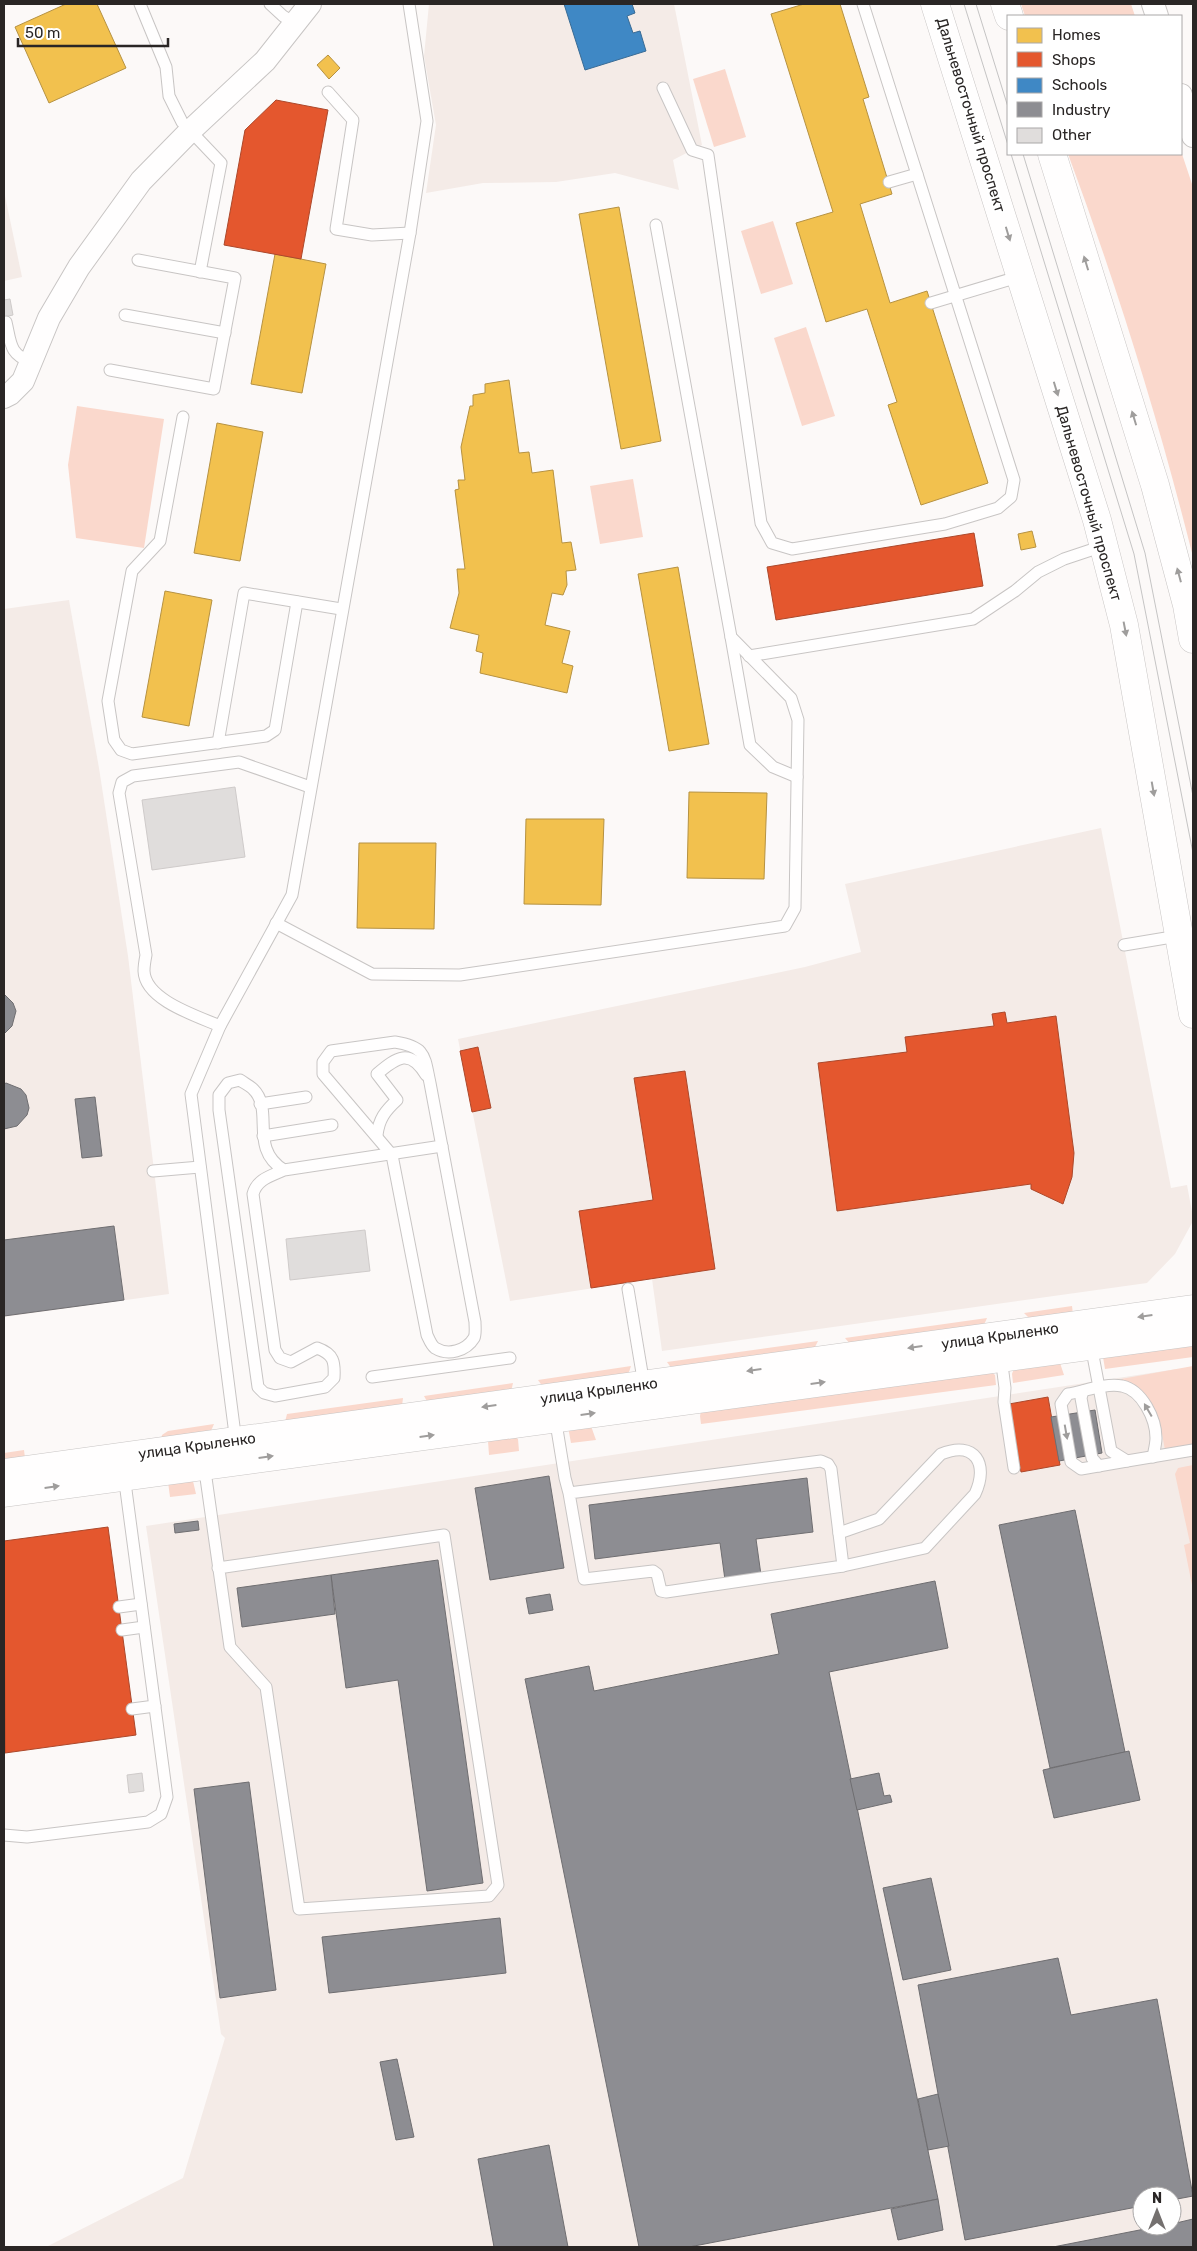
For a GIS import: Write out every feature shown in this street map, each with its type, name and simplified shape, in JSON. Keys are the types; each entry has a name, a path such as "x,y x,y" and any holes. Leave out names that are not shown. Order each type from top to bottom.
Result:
{"street":[{"path":"4,397 10,394 23,381 49,318 79,267 141,181 190,131 265,61 310,4"},
{"name":"Дальневосточный проспект","path":"935,4 1104,546 1124,625 1193,1014"},
{"path":"1182,98 1193,136"},
{"path":"1052,155 1155,485 1187,605 1193,639"},
{"name":"улица Крыленко","path":"1090,1335 1193,1309"},
{"name":"улица Крыленко","path":"4,1493 123,1467 1000,1347 1090,1335 1193,1332"},
{"name":"улица Крыленко","path":"554,1408 644,1385 1000,1347"},
{"name":"улица Крыленко","path":"4,1473 123,1467"}],"lane":[{"path":"140,4 166,67 169,96 182,122 221,163 200,272"},
{"path":"270,4 282,16 296,24"},
{"path":"238,1451 191,1094 220,1026 292,895 341,609 410,233 427,121 409,4"},
{"path":"663,88 692,150 708,155 761,523 772,543 792,550 944,524 998,508 1011,497 1014,480 863,4"},
{"path":"328,92 354,120 336,229 372,235 410,233"},
{"path":"889,182 917,174"},
{"path":"656,225 750,745 773,767 797,777"},
{"path":"110,370 214,389 235,278 138,260"},
{"path":"930,303 1021,276"},
{"path":"125,315 225,333"},
{"path":"6,322 12,349 19,358 31,362"},
{"path":"183,417 160,541 132,571 108,702 114,740 121,750 132,754 218,743 266,736 275,730 297,602"},
{"path":"749,656 973,619 1015,591 1038,572 1064,558 1104,546"},
{"path":"218,743 244,593 341,609"},
{"path":"276,923 372,974 460,975 785,926 795,908 798,720 791,698 731,637"},
{"path":"220,1026 164,1000 150,989 144,972 146,955 119,793 122,782 133,776 239,762 310,787"},
{"path":"1124,945 1178,936"},
{"path":"395,1042 411,1044 424,1055 430,1083 475,1322 474,1337 467,1346 456,1351 444,1352 434,1347 427,1334 392,1155 377,1135 323,1074 323,1062 331,1051 395,1042"},
{"path":"377,1135 379,1121 385,1111 397,1100 377,1074 392,1060 405,1057 418,1063 430,1083"},
{"path":"284,1170 267,1155 260,1104 254,1090 240,1080 228,1083 220,1095 219,1110 258,1387 264,1393 275,1396 325,1387 334,1378 334,1372 332,1356 327,1351 317,1348 291,1362 280,1358 275,1350 252,1194 254,1187 262,1180 284,1170 442,1146"},
{"path":"260,1104 306,1097"},
{"path":"264,1136 332,1125"},
{"path":"153,1171 200,1167"},
{"path":"628,1289 644,1385"},
{"path":"1090,1335 1111,1451 1127,1461"},
{"path":"1000,1347 1005,1388 1004,1402 1014,1468"},
{"path":"372,1377 510,1358"},
{"path":"1152,1457 1156,1438 1154,1420 1143,1401 1124,1386 1099,1388 1068,1394 1061,1404 1072,1462 1081,1469 1127,1461 1152,1457 1193,1450"},
{"path":"1083,1391 1080,1398 1092,1458 1099,1466"},
{"path":"554,1408 564,1478 569,1493 582,1576 588,1580 653,1571 657,1574 659,1588 666,1592 843,1566 925,1548 975,1494 979,1486 980,1474 979,1465 974,1455 966,1449 953,1449 941,1454 879,1519 839,1533"},
{"path":"203,1456 218,1568 230,1647 266,1687 299,1909 489,1896 498,1885 444,1534 218,1568"},
{"path":"569,1493 821,1461 828,1464 831,1469 843,1566"},
{"path":"4,1835 27,1837 148,1822 161,1814 167,1797 123,1467"},
{"path":"119,1607 141,1604"},
{"path":"122,1630 144,1628"},
{"path":"132,1709 155,1706"}],"shaded area":[{"path":"429,4 674,4 702,145 673,160 679,190 615,173 556,182 483,183 426,193 436,125 424,56"},
{"path":"1021,4 1131,4 1135,15 1025,15"},
{"path":"725,69 746,137 714,147 693,79"},
{"path":"1182,154 1193,187 1193,557 1166,455 1136,354 1068,155"},
{"path":"4,191 22,277 4,281"},
{"path":"773,221 793,284 761,294 741,231"},
{"path":"806,327 835,416 802,426 774,338"},
{"path":"77,406 164,419 144,548 76,538 68,465"},
{"path":"633,479 643,537 600,544 590,486"},
{"path":"69,600 99,768 128,956 169,1294 4,1317 4,609"},
{"path":"1101,828 1171,1188 1187,1185 1193,1217 1193,1221 1175,1254 1147,1283 662,1351 652,1279 510,1301 458,1039 805,967 861,952 845,884"},
{"path":"1072,1306 1073,1314 1031,1320 1024,1313"},
{"path":"987,1318 983,1327 851,1345 845,1338"},
{"path":"818,1341 814,1349 672,1369 667,1362"},
{"path":"1193,1342 1193,1357 1105,1369 1103,1357"},
{"path":"1059,1360 1064,1375 1013,1383 1012,1374 1015,1365"},
{"path":"631,1366 628,1375 543,1387 538,1380"},
{"path":"1193,1366 1193,1445 1165,1450 1158,1417 1148,1398 1141,1391 1120,1381 1121,1379"},
{"path":"988,1369 995,1375 996,1385 701,1424 701,1411"},
{"path":"1177,1369 1193,1454 1193,2247 46,2247 183,2178 225,2038 221,2034 146,1526"},
{"path":"513,1383 511,1392 428,1403 424,1396"},
{"path":"403,1398 402,1406 285,1422 287,1414"},
{"path":"214,1424 210,1433 161,1440 162,1435 168,1431"},
{"path":"591,1426 596,1440 571,1443 568,1427"},
{"path":"515,1437 518,1439 519,1451 489,1455 488,1441"},
{"path":"24,1450 25,1458 4,1461 4,1453"},
{"path":"1193,1465 1193,1590 1184,1545 1190,1543 1175,1474 1178,1468"},
{"path":"193,1481 196,1494 170,1497 168,1482"}],"building: Homes":[{"path":"66,4 97,4 126,68 49,103 15,27"},
{"path":"804,4 840,4 869,97 863,99 892,194 860,204 890,303 927,291 988,483 921,505 888,405 897,402 867,309 826,322 796,223 833,212 771,14"},
{"path":"328,55 340,68 329,79 317,65"},
{"path":"619,207 661,441 621,449 579,214"},
{"path":"275,254 326,264 302,393 251,384"},
{"path":"509,380 519,453 529,452 532,473 553,470 562,543 571,542 576,570 566,571 567,585 563,595 552,593 545,625 570,631 562,663 573,666 567,693 480,673 483,653 476,651 479,635 450,628 459,593 457,569 465,569 455,490 459,489 458,480 465,480 461,447 470,406 473,406 473,395 485,393 485,384"},
{"path":"217,423 263,432 240,561 194,553"},
{"path":"1032,531 1036,547 1021,550 1018,534"},
{"path":"678,567 709,744 669,751 638,574"},
{"path":"165,591 212,600 189,726 142,717"},
{"path":"689,792 767,793 764,879 687,878"},
{"path":"526,819 604,819 601,905 524,904"},
{"path":"359,843 436,843 434,929 357,928"}],"building: Shops":[{"path":"276,100 328,110 301,259 224,245 245,130"},
{"path":"974,533 983,586 776,620 767,567"},
{"path":"1005,1012 1007,1023 1056,1016 1074,1153 1072,1177 1063,1204 1031,1189 1031,1184 837,1211 818,1063 907,1052 905,1037 994,1026 992,1014"},
{"path":"478,1047 491,1108 472,1112 460,1051"},
{"path":"685,1071 715,1269 591,1288 579,1211 653,1200 634,1078"},
{"path":"1048,1397 1060,1465 1021,1472 1009,1404"},
{"path":"108,1527 136,1735 5,1753 4,1541"}],"building: Schools":[{"path":"564,4 632,4 635,13 627,16 633,33 640,31 646,51 585,70"}],"building: Industry":[{"path":"4,994 13,1003 16,1011 12,1026 4,1034"},
{"path":"6,1083 21,1089 26,1095 29,1108 27,1115 17,1126 4,1129 4,1084"},
{"path":"95,1097 102,1156 82,1158 75,1099"},
{"path":"114,1226 124,1300 4,1316 4,1240"},
{"path":"1095,1410 1102,1453 1059,1461 1051,1417"},
{"path":"549,1476 564,1568 490,1580 475,1488"},
{"path":"807,1478 813,1532 756,1539 761,1575 725,1580 720,1543 595,1559 589,1505"},
{"path":"1075,1510 1125,1752 1050,1768 999,1525"},
{"path":"198,1521 199,1530 175,1533 174,1524"},
{"path":"438,1560 483,1883 427,1891 398,1680 346,1688 331,1575"},
{"path":"331,1575 335,1614 242,1627 237,1588"},
{"path":"935,1581 948,1648 829,1672 938,2199 689,2247 639,2247 525,1679 589,1666 594,1691 779,1654 771,1614"},
{"path":"550,1594 553,1610 529,1614 526,1598"},
{"path":"1129,1751 1140,1800 1054,1818 1043,1770"},
{"path":"879,1773 884,1796 890,1795 892,1802 857,1810 850,1779"},
{"path":"249,1782 276,1990 220,1998 194,1789"},
{"path":"931,1878 951,1970 903,1980 883,1888"},
{"path":"500,1918 506,1973 329,1993 322,1937"},
{"path":"1058,1958 1071,2015 1157,1999 1193,2196 1182,2198 1182,2186 1132,2186 1132,2208 965,2240 918,1985"},
{"path":"397,2059 414,2137 396,2140 380,2062"},
{"path":"938,2094 949,2146 928,2150 918,2099"},
{"path":"549,2145 568,2247 494,2247 478,2159"},
{"path":"938,2199 943,2230 898,2240 891,2209"},
{"path":"1193,2219 1193,2247 1053,2247 1132,2231 1132,2236 1182,2236 1182,2222"}],"building: Other":[{"path":"10,299 13,315 4,317 4,300"},
{"path":"235,787 245,857 152,870 142,800"},
{"path":"365,1230 370,1271 290,1280 286,1239"},
{"path":"142,1773 144,1791 129,1793 127,1775"}],"tram line":[{"path":"964,4 1007,142"},
{"path":"976,4 1007,104"},
{"path":"1011,155 1134,554 1193,853"},
{"path":"1023,155 1145,553 1193,796"}]}
